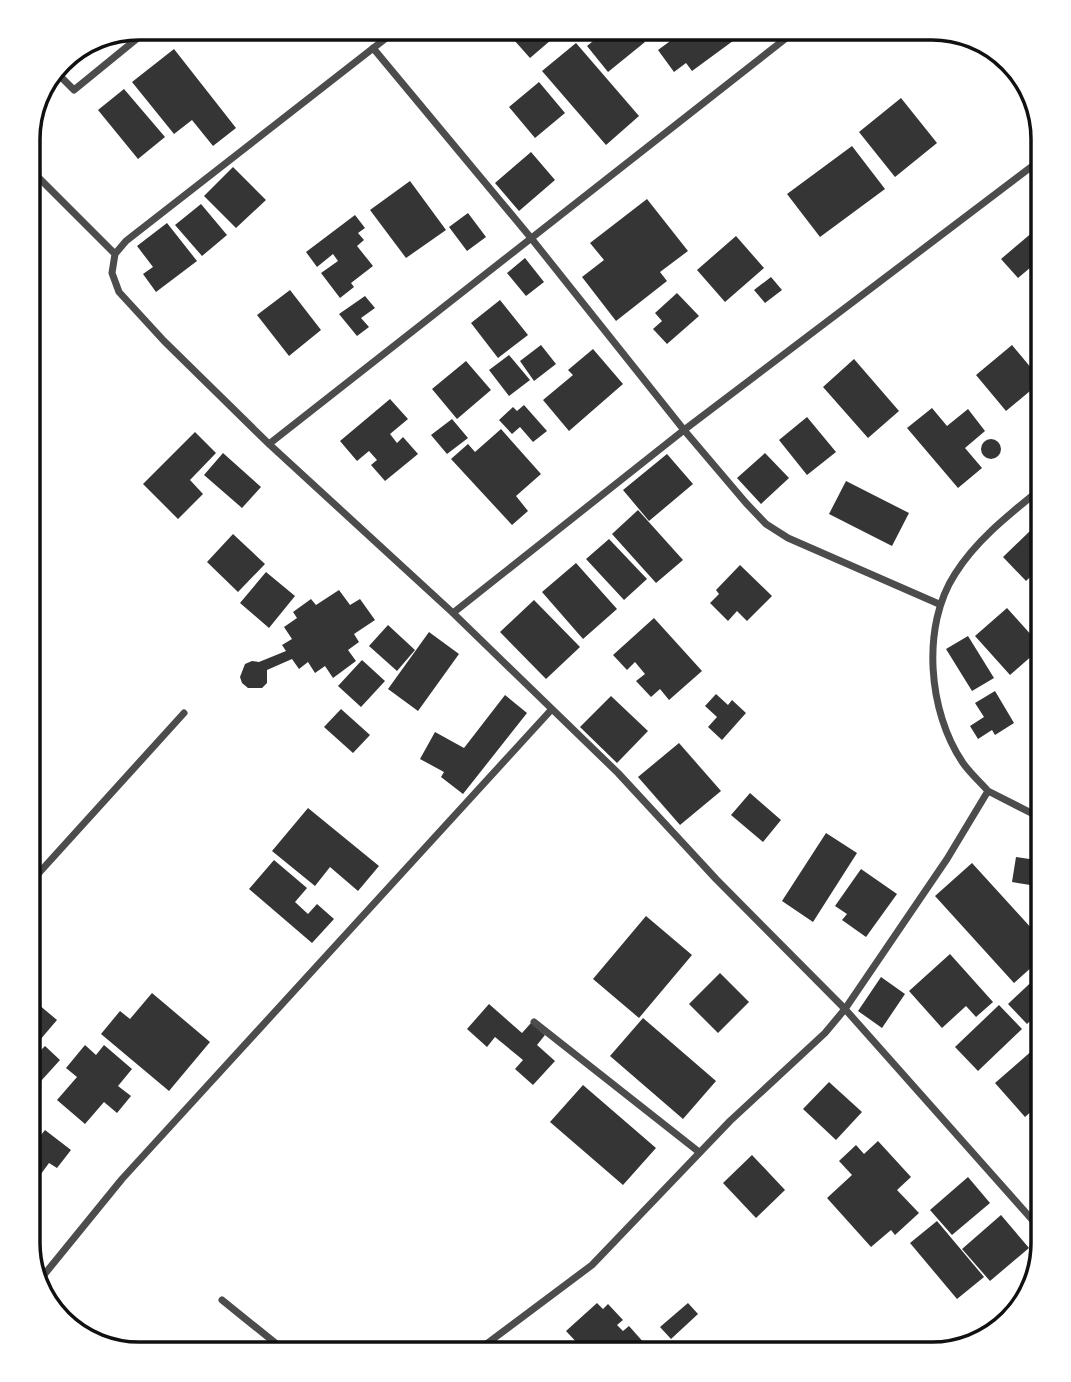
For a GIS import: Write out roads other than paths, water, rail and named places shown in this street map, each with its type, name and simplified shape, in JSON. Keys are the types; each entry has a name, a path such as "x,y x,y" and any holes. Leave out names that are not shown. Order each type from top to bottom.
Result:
{"street":[{"path":"62,78 74,90 135,40"},
{"path":"383,40 142,226 115,254 113,273 119,292 164,341 269,444 453,613 618,773 716,879 845,1009 1031,1218"},
{"path":"269,444 784,40"},
{"path":"373,48 531,238 684,430 766,524 788,538 939,604"},
{"path":"453,613 684,430 1031,167"},
{"path":"40,179 115,254"},
{"path":"1031,497 973,549 954,575 939,604 934,652 935,686 944,724 963,762 988,791 1031,813"},
{"path":"45,1272 122,1180 551,709"},
{"path":"40,872 184,713"},
{"path":"489,1342 592,1265 762,1089 825,1033 845,1009 947,859 988,791"},
{"path":"534,1021 699,1152"},
{"path":"222,1300 274,1342"}]}
